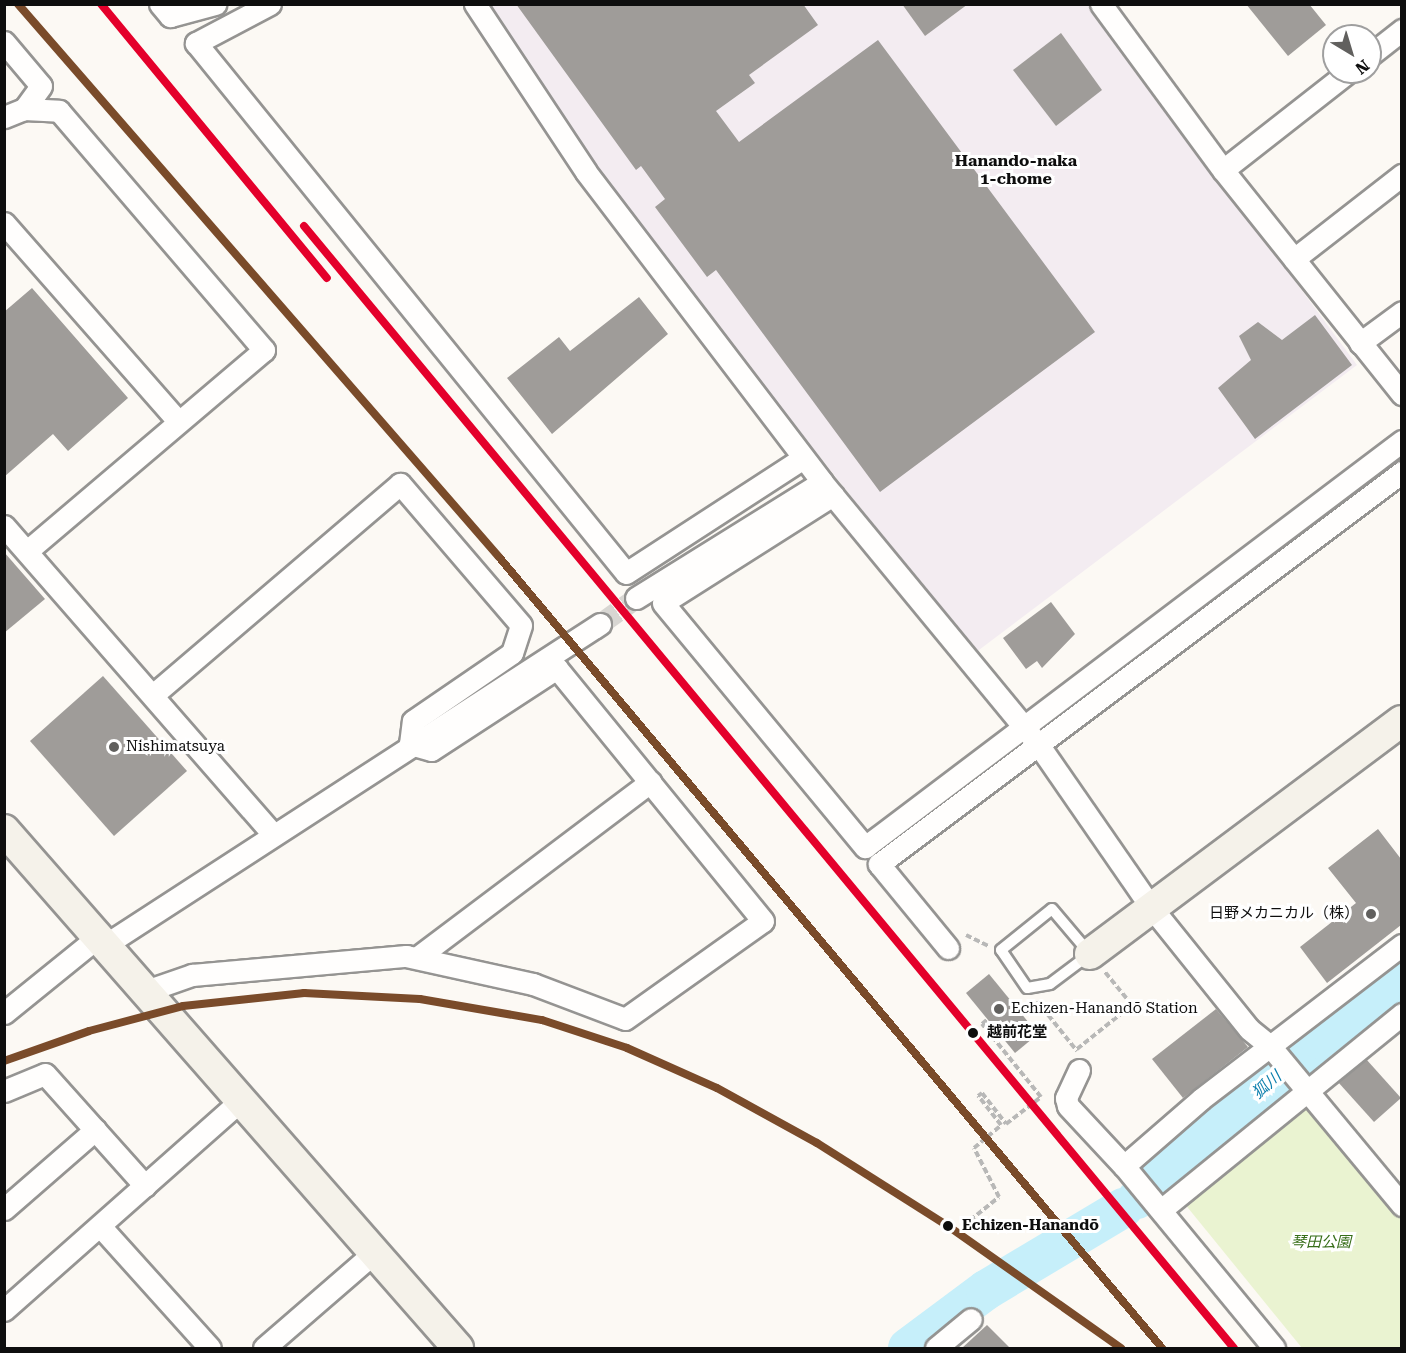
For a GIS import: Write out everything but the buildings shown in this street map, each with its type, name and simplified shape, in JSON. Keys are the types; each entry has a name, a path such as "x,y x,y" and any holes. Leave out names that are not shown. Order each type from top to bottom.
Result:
{"street":[{"path":"160,4 170,16 215,4"},
{"path":"270,4 196,43 626,573 803,458"},
{"path":"475,4 586,172 803,458 1038,744 1151,907 1249,1029 1272,1048 1401,1205"},
{"path":"1101,4 1222,170 1401,394"},
{"path":"1382,45 1401,30"},
{"path":"4,42 41,86 24,109"},
{"path":"1222,170 1333,84"},
{"path":"4,117 24,109 59,111 264,350 177,420 27,551"},
{"path":"1294,259 1401,175"},
{"path":"4,223 177,420"},
{"path":"1360,343 1401,312"},
{"path":"865,847 1401,441"},
{"path":"879,864 1401,472"},
{"path":"153,694 400,484 521,626 512,653 413,721 410,744"},
{"path":"636,598 827,489"},
{"path":"827,489 663,603 948,948"},
{"path":"4,526 273,834"},
{"path":"4,1013 102,941 600,624"},
{"path":"146,991 192,975 289,963 418,957 533,984 625,1019 763,921 557,668 431,750 410,744"},
{"path":"1090,954 1401,721"},
{"path":"418,957 650,782"},
{"path":"4,830 458,1348"},
{"path":"1124,1166 1401,945"},
{"path":"1157,1206 1302,1087 1401,1014"},
{"path":"1079,1070 1066,1098 1068,1106 1124,1166 1274,1348"},
{"path":"4,1091 45,1074 145,1186"},
{"path":"4,1310 241,1100"},
{"path":"4,1209 95,1130"},
{"path":"100,1226 210,1348"},
{"path":"264,1348 375,1252"},
{"path":"936,1348 971,1318"}],"lane":[{"path":"1052,909 1090,954 1050,984 1027,988 1001,952 1008,940 1052,909"}],"path":[{"path":"948,948 966,935 1001,952"},
{"path":"1027,988 1077,1049 1132,1005 1090,954"},
{"path":"963,1226 999,1197 974,1148 1001,1125 978,1096 981,1093 1006,1124 1041,1097 982,1024 988,1019"}],"shaded area":[{"path":"486,5 1091,5 1357,365 975,653 597,175"}],"green space":[{"name":"琴田公園","path":"1308,1101 1401,1214 1401,1348 1302,1348 1184,1203"}],"waterway":[{"name":"狐川","path":"1137,1199 1320,1039 1402,977"},
{"name":"狐川","path":"908,1348 986,1290 1123,1208"}],"tunnel":[{"path":"600,624 636,598"}],"transit line":[{"path":"18,4 499,557 1162,1348"},
{"path":"101,4 327,278"},
{"path":"304,226 1234,1348"},
{"path":"4,1061 89,1031 183,1006 304,993 420,999 542,1020 627,1048 717,1088 817,1143 948,1226 1121,1348"}],"place":[{"name":"Nishimatsuya","path":"114,747"},
{"name":"日野メカニカル（株）","path":"1371,914"},
{"name":"Echizen-Hanandō Station","path":"999,1009"},
{"name":"越前花堂","path":"973,1033"},
{"name":"Echizen-Hanandō","path":"948,1226"}],"district":[{"name":"Hanando-naka 1-chome","path":"1016,170"}]}
